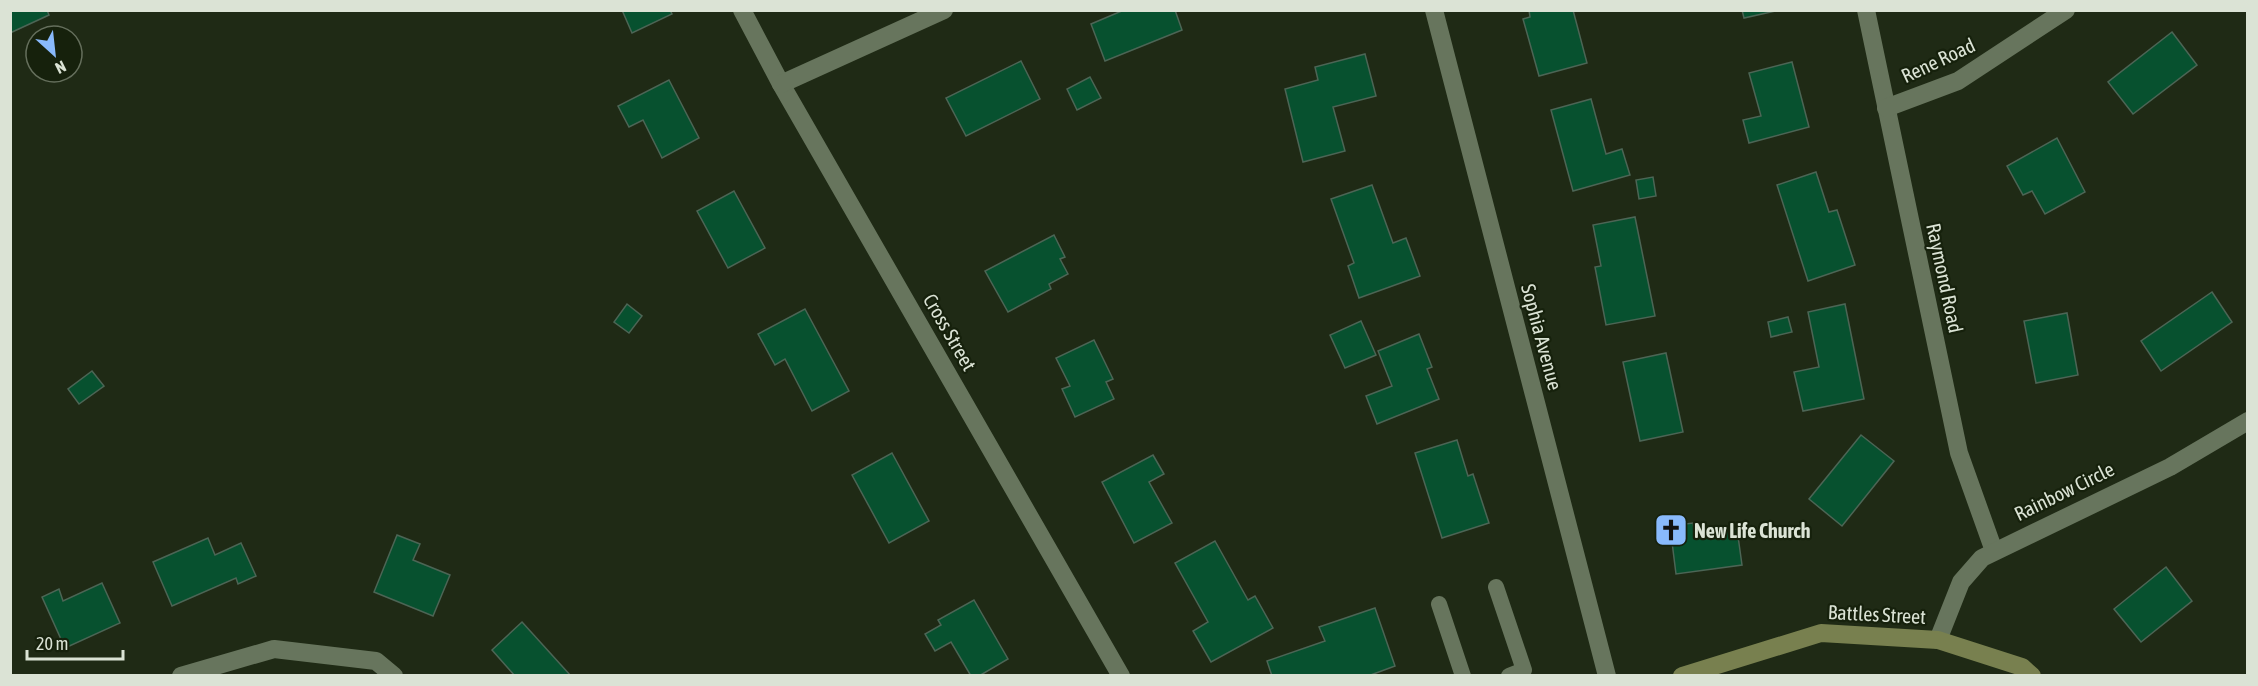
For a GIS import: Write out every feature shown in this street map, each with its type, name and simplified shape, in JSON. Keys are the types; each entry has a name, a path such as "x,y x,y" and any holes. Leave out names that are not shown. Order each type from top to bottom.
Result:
{"street":[{"name":"Cross Street","path":"742,10 781,84 1121,675"},
{"path":"781,84 944,10"},
{"name":"Sophia Avenue","path":"1434,10 1607,675"},
{"name":"Raymond Road","path":"1866,10 1959,453 1994,552"},
{"name":"Rene Road","path":"1886,108 1958,81 2066,10"},
{"name":"Rainbow Circle","path":"1938,640 1962,582 1982,558 2170,467 2247,421"},
{"name":"Battles Street","path":"1682,675 1821,633 1938,640 2022,667 2032,675"},
{"path":"181,675 274,649 376,661 394,675"}],"lane":[{"path":"1496,587 1524,670 1509,675"},
{"path":"1439,604 1463,675"}],"building":[{"path":"10,10 47,10 49,15 30,24 24,24 24,27 10,33"},
{"path":"622,10 670,10 672,14 632,33"},
{"path":"1124,10 1175,10 1182,30 1105,61 1091,24"},
{"path":"1529,10 1573,10 1587,63 1539,76 1523,19 1530,17"},
{"path":"1742,10 1780,10 1744,18"},
{"path":"2172,32 2197,65 2133,114 2108,82"},
{"path":"1365,54 1376,96 1333,107 1345,151 1303,162 1285,89 1318,80 1315,67"},
{"path":"1021,61 1040,99 966,136 946,98"},
{"path":"1792,62 1809,127 1749,143 1743,120 1761,116 1749,73"},
{"path":"1090,77 1101,98 1077,110 1067,89"},
{"path":"669,80 699,138 662,158 643,120 629,127 618,106"},
{"path":"1591,99 1606,154 1622,149 1630,175 1573,191 1551,110"},
{"path":"2057,138 2085,192 2045,214 2032,191 2023,195 2007,166"},
{"path":"1816,172 1829,212 1837,210 1855,265 1808,281 1777,185"},
{"path":"1653,177 1656,196 1639,199 1636,180"},
{"path":"1372,185 1393,243 1406,238 1420,276 1359,298 1348,266 1354,263 1331,199"},
{"path":"734,191 765,248 728,268 697,211"},
{"path":"1635,217 1655,316 1606,325 1595,267 1601,266 1593,225"},
{"path":"1054,235 1065,257 1060,259 1068,274 1049,284 1051,289 1008,312 985,271"},
{"path":"2212,292 2232,322 2161,371 2141,341"},
{"path":"627,304 642,316 629,333 614,322"},
{"path":"1845,304 1864,399 1803,411 1794,372 1819,367 1808,312"},
{"path":"805,309 849,391 812,411 785,359 775,365 758,334"},
{"path":"2067,313 2078,375 2036,383 2024,321"},
{"path":"1788,317 1792,332 1771,337 1768,322"},
{"path":"1361,321 1376,355 1345,368 1330,335"},
{"path":"1419,334 1432,367 1427,369 1439,399 1377,424 1366,396 1392,386 1378,351"},
{"path":"1094,340 1113,379 1106,382 1114,399 1075,417 1062,389 1070,386 1056,358"},
{"path":"1666,353 1683,432 1640,441 1623,362"},
{"path":"92,371 104,386 79,404 68,389"},
{"path":"1861,435 1894,461 1842,526 1809,499"},
{"path":"1457,440 1468,476 1473,474 1489,523 1442,538 1415,453"},
{"path":"892,453 929,521 889,543 852,475"},
{"path":"1153,455 1164,474 1149,482 1172,523 1134,543 1102,482"},
{"path":"1693,523 1695,535 1737,529 1742,565 1676,574 1670,526"},
{"path":"397,535 420,544 413,560 450,575 433,616 374,592"},
{"path":"208,538 215,555 241,543 256,576 238,584 236,578 172,606 153,562"},
{"path":"1215,541 1248,600 1255,596 1273,628 1211,662 1193,631 1208,622 1175,563"},
{"path":"2166,567 2192,601 2141,642 2114,609"},
{"path":"102,583 120,623 65,648 42,597 59,589 63,601"},
{"path":"974,600 1008,659 979,676 971,676 951,642 935,651 925,634 941,625 938,620"},
{"path":"1375,608 1395,666 1368,676 1272,676 1267,661 1325,641 1319,627"},
{"path":"522,622 571,676 515,676 492,650"}],"place":[{"name":"New Life Church","path":"1671,530"}]}
